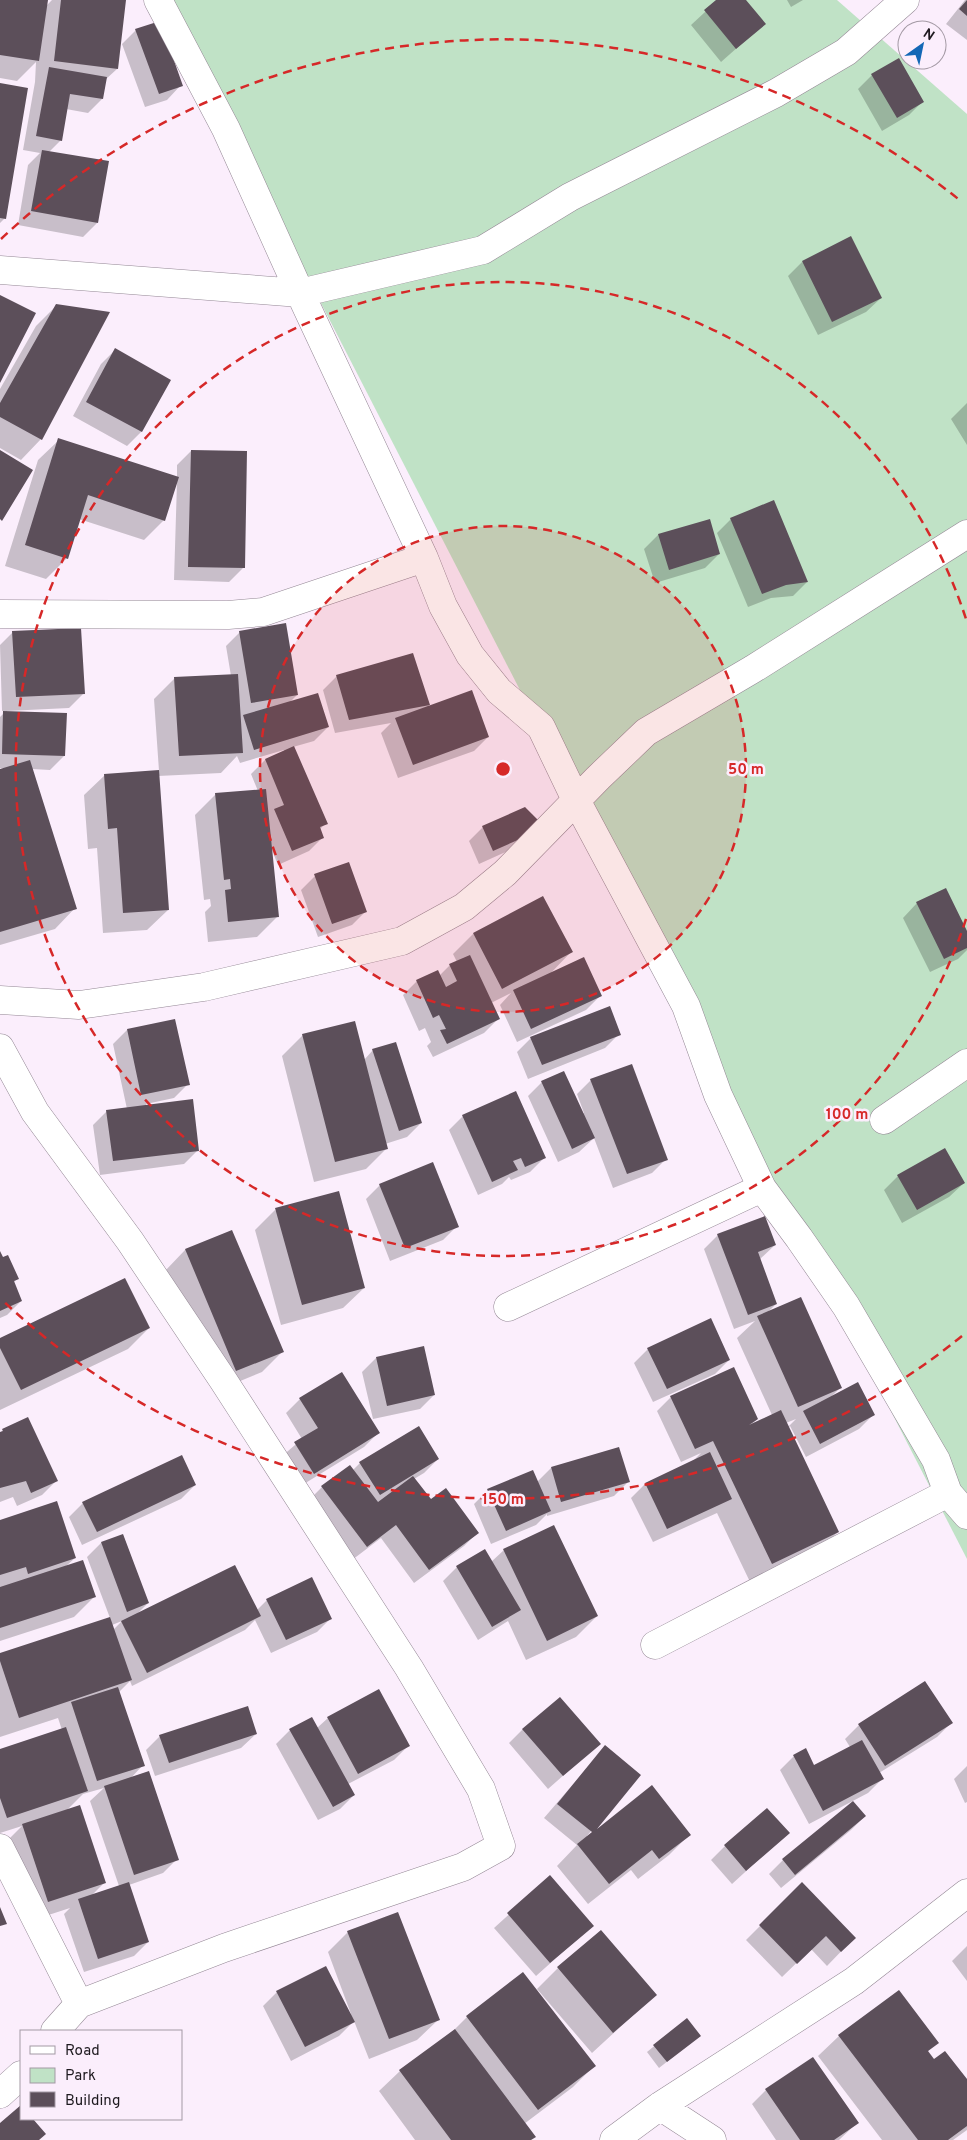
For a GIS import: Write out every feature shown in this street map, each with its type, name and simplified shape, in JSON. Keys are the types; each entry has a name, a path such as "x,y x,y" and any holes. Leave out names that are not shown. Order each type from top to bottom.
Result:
{"street":[{"path":"158,0 226,130 424,558 443,606 470,654 499,691 541,727 576,800 686,1006 718,1095 762,1188 846,1306 936,1460 948,1493 967,1515"},
{"path":"0,270 300,293 483,250 570,197 776,93 838,57 905,0"},
{"path":"0,1000 79,1005 204,987 402,941 464,907 506,873 576,800 646,732 754,669 967,534"},
{"path":"0,614 228,615 263,612 424,558"},
{"path":"0,1048 35,1112 130,1240 409,1668 481,1789 501,1846 463,1867 224,1948 78,2004 56,2030"},
{"path":"884,1120 967,1063"},
{"path":"508,1307 762,1188"},
{"path":"655,1645 948,1493"},
{"path":"0,1848 78,2004"},
{"path":"614,2140 660,2106 854,1981 967,1893"},
{"path":"0,2094 20,2077"},
{"path":"660,2106 712,2140"}],"green space":[{"path":"165,0 837,0 897,53 897,70 917,70 967,114 967,1559"}],"building":[{"path":"0,0 48,0 39,61 0,55"},
{"path":"61,0 126,0 118,69 54,61"},
{"path":"716,0 746,0 766,24 736,49 704,10"},
{"path":"967,0 967,16 959,9"},
{"path":"160,21 183,86 159,94 135,29"},
{"path":"897,59 897,70 906,70 924,102 897,118 871,74"},
{"path":"49,67 107,77 103,99 70,94 62,141 36,136"},
{"path":"0,83 28,88 6,219 0,218"},
{"path":"42,150 109,161 98,223 31,211"},
{"path":"851,236 882,298 832,322 802,261"},
{"path":"0,295 36,313 0,383"},
{"path":"56,304 110,312 42,440 0,417 0,403"},
{"path":"115,348 171,380 142,432 86,402"},
{"path":"58,438 179,477 165,521 88,495 68,559 25,545"},
{"path":"0,450 33,470 2,521 0,519"},
{"path":"191,450 247,451 245,568 188,567"},
{"path":"774,500 808,582 786,585 762,594 730,518"},
{"path":"710,519 720,554 669,570 658,534"},
{"path":"286,623 298,695 251,703 239,631"},
{"path":"81,628 85,694 16,697 12,631"},
{"path":"413,653 430,705 349,720 336,675"},
{"path":"238,674 243,753 179,756 174,677"},
{"path":"472,690 489,737 413,765 395,718"},
{"path":"318,693 329,727 254,750 243,715"},
{"path":"3,711 67,713 65,756 2,754"},
{"path":"294,746 328,824 320,827 324,838 292,851 274,809 284,805 265,759"},
{"path":"30,760 77,909 0,932 0,769"},
{"path":"159,770 169,910 123,913 117,828 108,829 104,774"},
{"path":"266,789 279,917 228,922 225,890 231,889 230,879 224,880 215,793"},
{"path":"525,807 538,820 536,832 493,851 482,826"},
{"path":"349,862 367,912 332,924 314,874"},
{"path":"946,888 967,931 967,948 944,959 916,902"},
{"path":"543,896 573,952 502,989 473,933"},
{"path":"470,955 500,1019 447,1044 440,1030 446,1029 439,1015 433,1018 416,980 438,970 446,987 457,981 449,964"},
{"path":"584,957 602,996 531,1029 513,990"},
{"path":"610,1006 621,1035 542,1065 530,1037"},
{"path":"175,1019 190,1085 141,1095 127,1029"},
{"path":"355,1021 388,1149 335,1162 302,1034"},
{"path":"396,1042 422,1123 399,1131 372,1049"},
{"path":"632,1064 668,1160 627,1174 590,1079"},
{"path":"564,1071 595,1138 572,1149 541,1081"},
{"path":"516,1091 546,1158 525,1167 521,1158 513,1161 518,1170 492,1182 462,1115"},
{"path":"193,1099 199,1151 113,1161 106,1110"},
{"path":"945,1148 965,1183 917,1210 897,1175"},
{"path":"433,1162 459,1227 405,1248 379,1184"},
{"path":"339,1191 365,1288 302,1305 275,1208"},
{"path":"765,1216 776,1245 758,1252 777,1304 748,1315 717,1234"},
{"path":"232,1230 284,1352 236,1371 185,1249"},
{"path":"0,1251 3,1257 8,1255 19,1279 14,1281 22,1301 0,1311"},
{"path":"125,1278 150,1328 21,1390 0,1348 0,1338"},
{"path":"801,1297 842,1388 798,1407 757,1316"},
{"path":"711,1318 730,1360 667,1389 647,1348"},
{"path":"424,1346 435,1395 387,1406 376,1357"},
{"path":"734,1367 758,1419 749,1425 781,1410 839,1532 772,1564 713,1441 695,1449 670,1396"},
{"path":"342,1372 380,1433 314,1474 294,1442 318,1428 299,1398"},
{"path":"858,1382 875,1415 820,1444 803,1411"},
{"path":"28,1417 58,1481 31,1493 26,1481 0,1488 0,1432 3,1431 2,1429"},
{"path":"419,1426 439,1459 380,1495 359,1462"},
{"path":"619,1447 630,1482 561,1502 551,1467"},
{"path":"710,1452 732,1499 667,1529 645,1483"},
{"path":"182,1455 196,1485 97,1532 82,1502"},
{"path":"350,1465 378,1502 413,1476 431,1499 446,1488 479,1533 429,1570 396,1525 367,1547 321,1486"},
{"path":"533,1470 551,1511 506,1531 487,1489"},
{"path":"57,1501 76,1558 28,1574 26,1567 0,1575 0,1520"},
{"path":"554,1525 598,1616 547,1641 503,1549"},
{"path":"123,1534 149,1603 127,1612 101,1542"},
{"path":"485,1549 521,1610 492,1627 456,1566"},
{"path":"83,1560 96,1597 0,1628 0,1587"},
{"path":"235,1565 261,1616 147,1673 121,1621"},
{"path":"312,1577 332,1619 286,1640 266,1599"},
{"path":"110,1617 132,1680 19,1718 0,1661 0,1653"},
{"path":"925,1681 953,1723 885,1766 858,1724"},
{"path":"118,1687 145,1766 97,1781 71,1702"},
{"path":"379,1689 410,1746 358,1774 327,1717"},
{"path":"560,1697 601,1744 563,1776 522,1729"},
{"path":"248,1706 257,1734 169,1763 159,1735"},
{"path":"312,1717 355,1795 333,1807 289,1729"},
{"path":"66,1727 88,1791 7,1818 0,1798 0,1749"},
{"path":"862,1740 884,1779 823,1811 793,1755 806,1748 814,1765"},
{"path":"605,1745 641,1775 597,1829 652,1785 691,1835 659,1859 652,1850 609,1884 577,1844 592,1832 557,1804"},
{"path":"149,1771 179,1860 134,1875 104,1786"},
{"path":"853,1801 866,1816 795,1875 782,1859"},
{"path":"80,1805 106,1883 48,1902 22,1824"},
{"path":"767,1808 790,1833 746,1871 724,1845"},
{"path":"550,1875 594,1926 550,1963 507,1913"},
{"path":"129,1882 149,1942 98,1959 78,1899"},
{"path":"802,1882 856,1938 841,1952 826,1936 797,1964 759,1925"},
{"path":"0,1907 7,1924 0,1926"},
{"path":"398,1912 440,2020 389,2039 347,1931"},
{"path":"601,1930 657,1995 613,2033 557,1967"},
{"path":"326,1966 355,2022 305,2047 276,1991"},
{"path":"523,1972 596,2066 538,2110 466,2016"},
{"path":"899,1990 939,2043 928,2051 934,2059 945,2051 967,2079 967,2126 948,2140 918,2140 838,2035"},
{"path":"687,2018 701,2036 667,2062 653,2045"},
{"path":"455,2029 536,2137 531,2140 451,2140 399,2070"},
{"path":"813,2057 859,2123 834,2140 800,2140 765,2089"},
{"path":"20,2106 20,2120 34,2120 46,2134 39,2140 0,2140 0,2123"}]}
